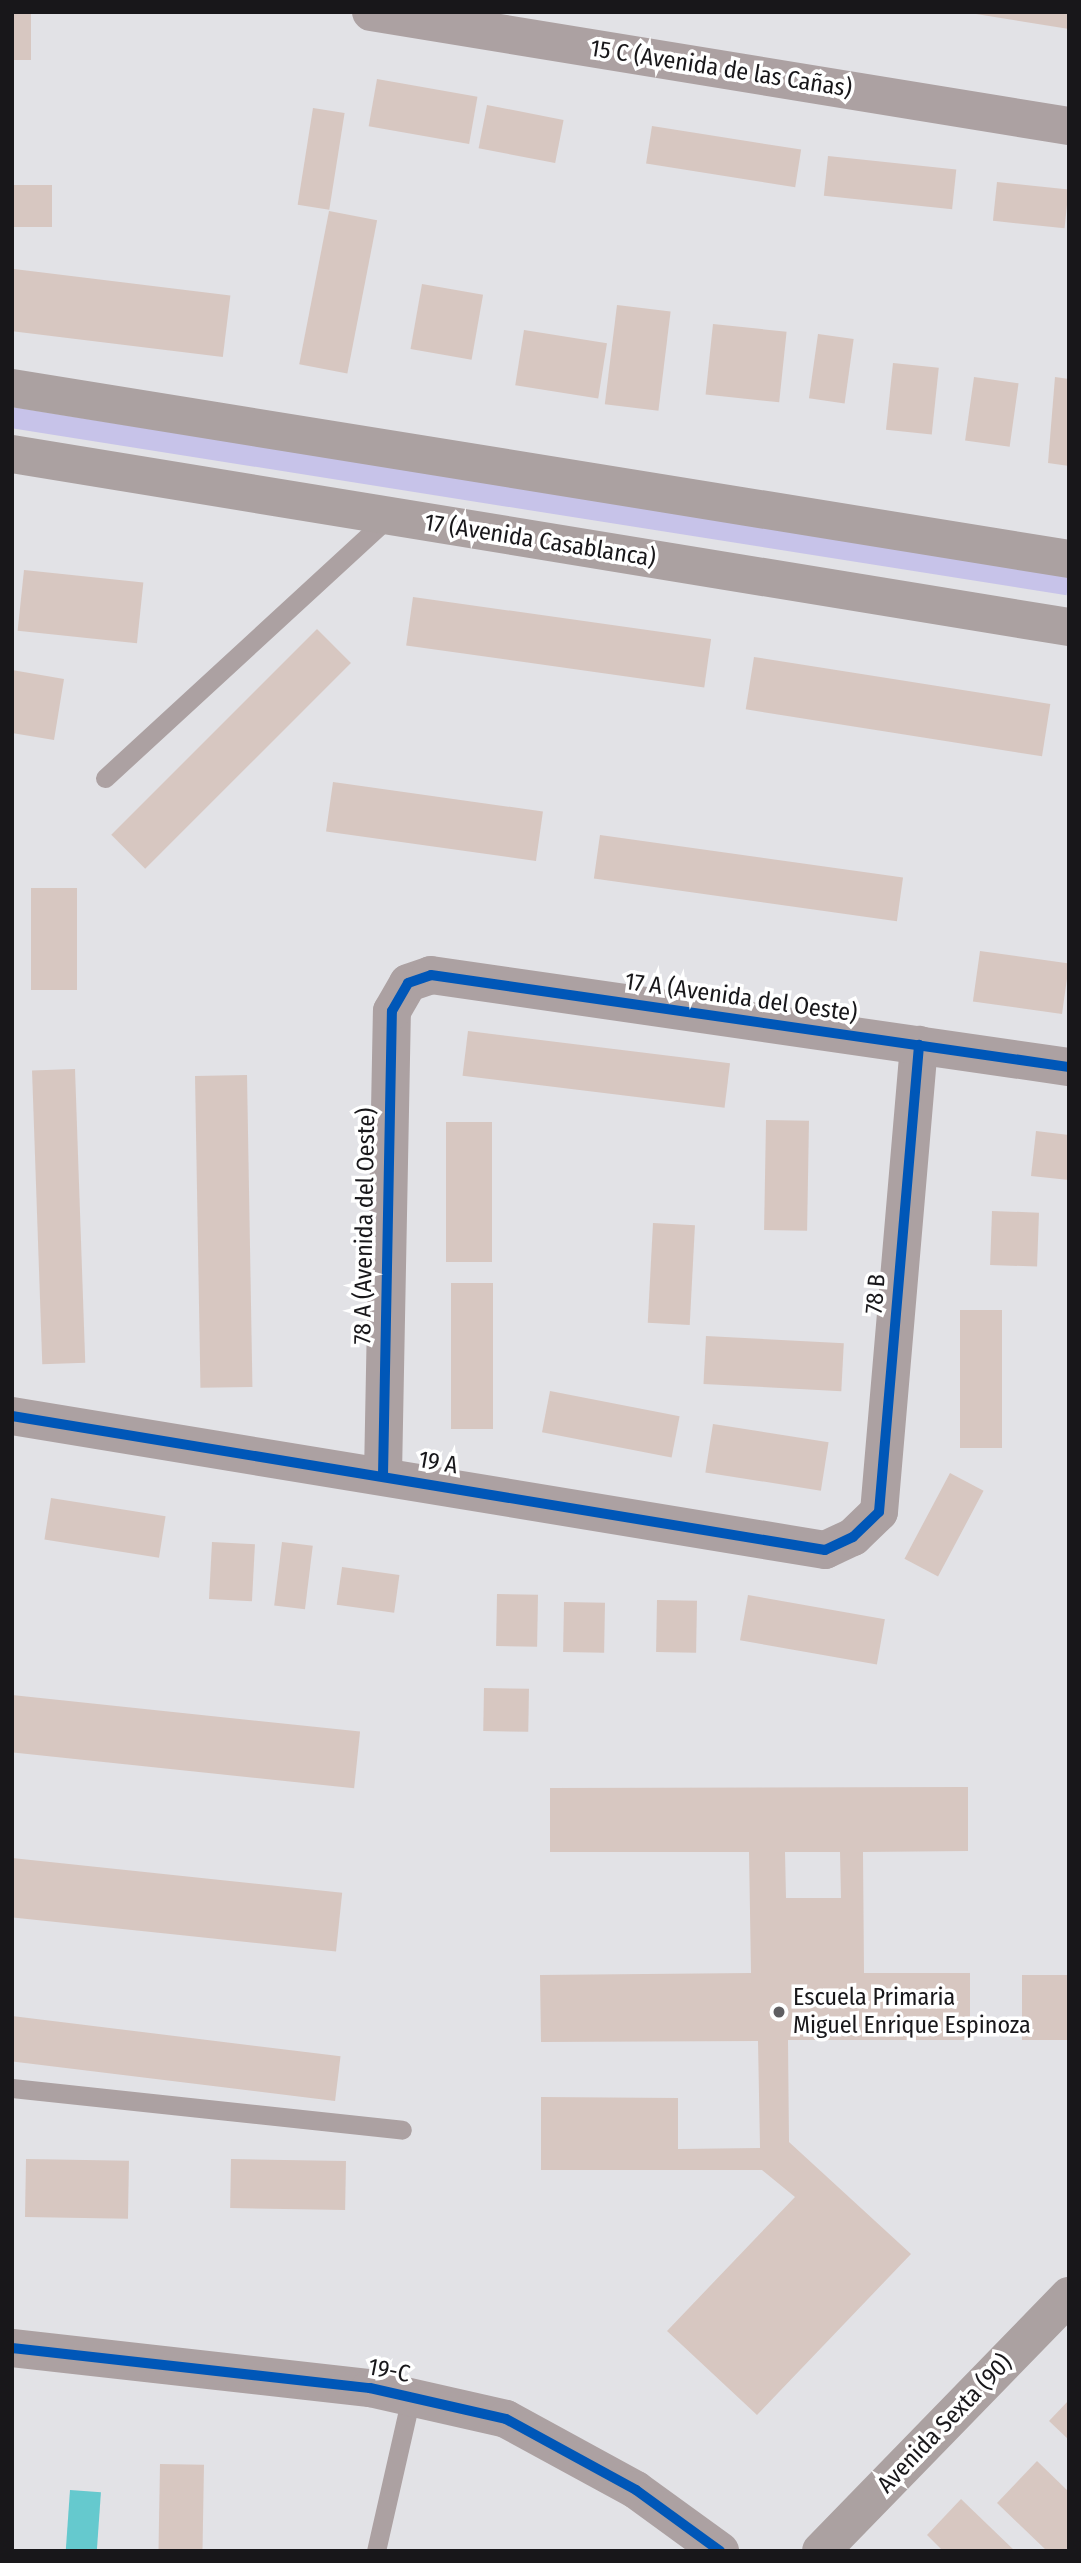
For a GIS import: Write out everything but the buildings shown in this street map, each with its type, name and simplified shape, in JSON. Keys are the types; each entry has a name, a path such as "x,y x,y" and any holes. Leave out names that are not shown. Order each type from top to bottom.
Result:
{"main road":[{"path":"12,388 1069,559"},
{"name":"17 (Avenida Casablanca)","path":"12,454 1069,627"},
{"name":"Avenida Sexta (90)","path":"821,2551 1069,2296"}],"street":[{"name":"15 C (Avenida de las Cañas)","path":"372,13 1069,126"},
{"name":"17 A (Avenida del Oeste)","path":"408,983 431,975 1069,1067"},
{"name":"78 A (Avenida del Oeste)","path":"383,1475 392,1011 408,983"},
{"name":"78 B","path":"853,1537 879,1512 919,1045"},
{"name":"19 A","path":"12,1416 383,1475 825,1550 853,1537"},
{"name":"19-C","path":"12,2348 411,2397 506,2419 636,2490 720,2551"}],"lane":[{"path":"105,778 390,516"},
{"path":"12,2088 402,2130"},
{"path":"376,2551 411,2397"}],"shaded area":[{"path":"12,407 1069,574 1067,595 12,428"}],"water":[{"path":"70,2490 101,2492 97,2551 66,2551"}],"cycle path":[{"path":"383,1475 392,1011 408,983 431,975 1069,1067"},
{"path":"12,1416 825,1550 853,1537 879,1512 919,1045"},
{"path":"12,2348 370,2388 506,2419 636,2490 720,2551"}],"place":[{"name":"Escuela Primaria Miguel Enrique Espinoza","path":"779,2012"}]}
